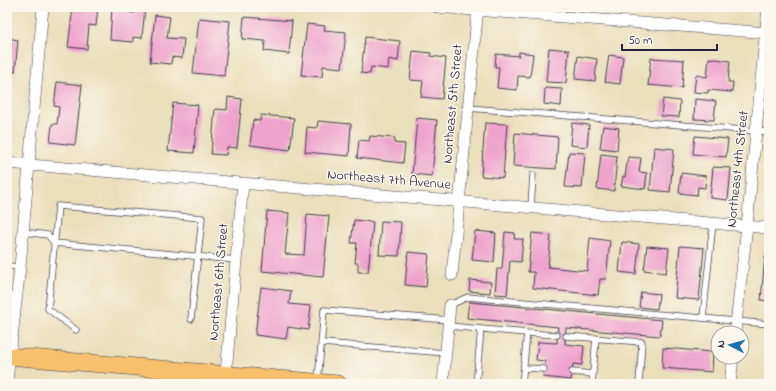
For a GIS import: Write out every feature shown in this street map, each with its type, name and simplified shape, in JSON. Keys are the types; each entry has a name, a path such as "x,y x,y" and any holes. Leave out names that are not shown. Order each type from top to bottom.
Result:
{"main road":[{"path":"8,356 225,379 338,384"}],"street":[{"path":"7,381 10,318 20,267 43,7"},
{"path":"437,7 767,33"},
{"name":"Northeast 4th Street","path":"736,325 767,33 768,7"},
{"name":"Northeast 5th Street","path":"452,275 477,9"},
{"name":"Northeast 7th Avenue","path":"7,162 769,228"},
{"name":"Northeast 6th Street","path":"225,379 243,183"},
{"path":"443,384 450,305"},
{"path":"730,384 732,365"}],"lane":[{"path":"468,108 769,132"},
{"path":"531,208 534,175"},
{"path":"76,330 48,309 58,206 202,218 191,319"},
{"path":"703,318 713,223"},
{"path":"23,232 48,235 54,243 237,260"},
{"path":"7,266 20,267"},
{"path":"450,305 468,297 703,318 729,325"},
{"path":"318,382 324,310 448,323 481,329 557,336"},
{"path":"750,326 769,324"},
{"path":"476,384 481,329"},
{"path":"522,384 527,334"},
{"path":"566,336 642,342 639,384"},
{"path":"592,384 596,338"},
{"path":"322,343 446,353"},
{"path":"524,368 544,369"},
{"path":"572,372 593,374"}],"building":[{"path":"73,7 98,7 96,26 89,25 87,49 68,47"},
{"path":"112,7 128,7 128,12 134,13 134,7 145,7 142,38 133,37 133,42 110,40"},
{"path":"155,15 170,17 167,38 184,39 182,58 172,57 171,64 150,62"},
{"path":"244,17 292,21 289,54 264,51 265,41 242,39"},
{"path":"199,18 230,21 224,76 193,73"},
{"path":"307,24 325,26 324,30 346,32 342,68 323,66 322,77 301,75"},
{"path":"365,37 400,41 398,61 389,59 388,69 371,67 370,74 361,73"},
{"path":"7,38 18,40 15,72 7,71"},
{"path":"549,48 569,50 566,83 546,82"},
{"path":"413,51 431,53 430,56 446,58 442,99 421,97 423,81 410,80"},
{"path":"519,52 533,54 530,77 518,76 517,90 497,88 499,67 495,67 496,54 519,56"},
{"path":"609,55 623,57 620,84 605,82"},
{"path":"578,56 597,59 595,81 575,79"},
{"path":"651,58 684,60 682,88 648,85"},
{"path":"709,58 730,61 728,82 733,82 732,92 708,90 708,93 694,92 696,75 707,77"},
{"path":"57,82 82,85 75,145 50,142 52,124 57,124 59,107 54,106"},
{"path":"545,88 562,89 561,106 544,104"},
{"path":"228,97 242,99 237,148 227,147 226,155 211,154 215,109 227,110"},
{"path":"663,99 680,101 679,117 661,116"},
{"path":"695,99 716,101 714,120 694,119"},
{"path":"173,103 198,105 194,153 168,151"},
{"path":"261,115 294,118 290,150 250,145 253,120 260,121"},
{"path":"417,118 437,120 432,176 412,174"},
{"path":"318,121 351,124 349,156 305,152 307,127 317,128"},
{"path":"485,123 507,124 503,178 481,176"},
{"path":"572,123 589,125 587,147 570,145"},
{"path":"603,126 619,128 617,150 600,148"},
{"path":"515,133 558,137 556,169 513,166"},
{"path":"370,136 395,138 394,143 405,144 403,163 357,158 359,140 369,141"},
{"path":"695,136 728,139 726,157 693,154"},
{"path":"654,147 674,149 670,192 650,190"},
{"path":"569,152 585,153 582,188 565,187"},
{"path":"601,154 617,156 614,191 597,189"},
{"path":"628,157 641,158 639,172 647,173 645,189 621,186 623,176 625,177"},
{"path":"713,167 731,168 728,200 710,198"},
{"path":"681,173 706,176 705,188 698,187 697,195 679,193"},
{"path":"267,211 289,213 285,254 304,255 307,214 329,216 323,277 262,271"},
{"path":"354,220 373,222 368,272 358,272 358,263 355,263 357,243 351,243"},
{"path":"381,221 401,222 399,256 379,255"},
{"path":"475,231 496,233 494,262 472,260"},
{"path":"505,232 515,233 514,239 523,239 521,262 510,261 507,295 495,294 497,269 502,269"},
{"path":"532,233 551,235 548,267 587,271 590,238 610,241 606,279 600,279 598,295 533,288 534,272 528,272"},
{"path":"622,242 639,244 636,274 619,272"},
{"path":"647,246 669,248 666,273 644,270"},
{"path":"680,246 704,248 699,300 675,298"},
{"path":"408,252 429,254 426,287 405,285"},
{"path":"765,256 769,257 769,301 761,300"},
{"path":"470,280 491,282 490,293 469,291"},
{"path":"261,287 291,291 289,304 311,306 308,330 288,327 286,339 255,335"},
{"path":"641,292 659,294 657,309 639,307"},
{"path":"469,302 662,320 660,336 566,328 565,344 584,346 582,365 573,364 571,380 543,377 545,361 536,360 538,342 557,343 558,327 467,318"},
{"path":"663,348 710,352 710,365 712,365 712,372 662,368"}]}
